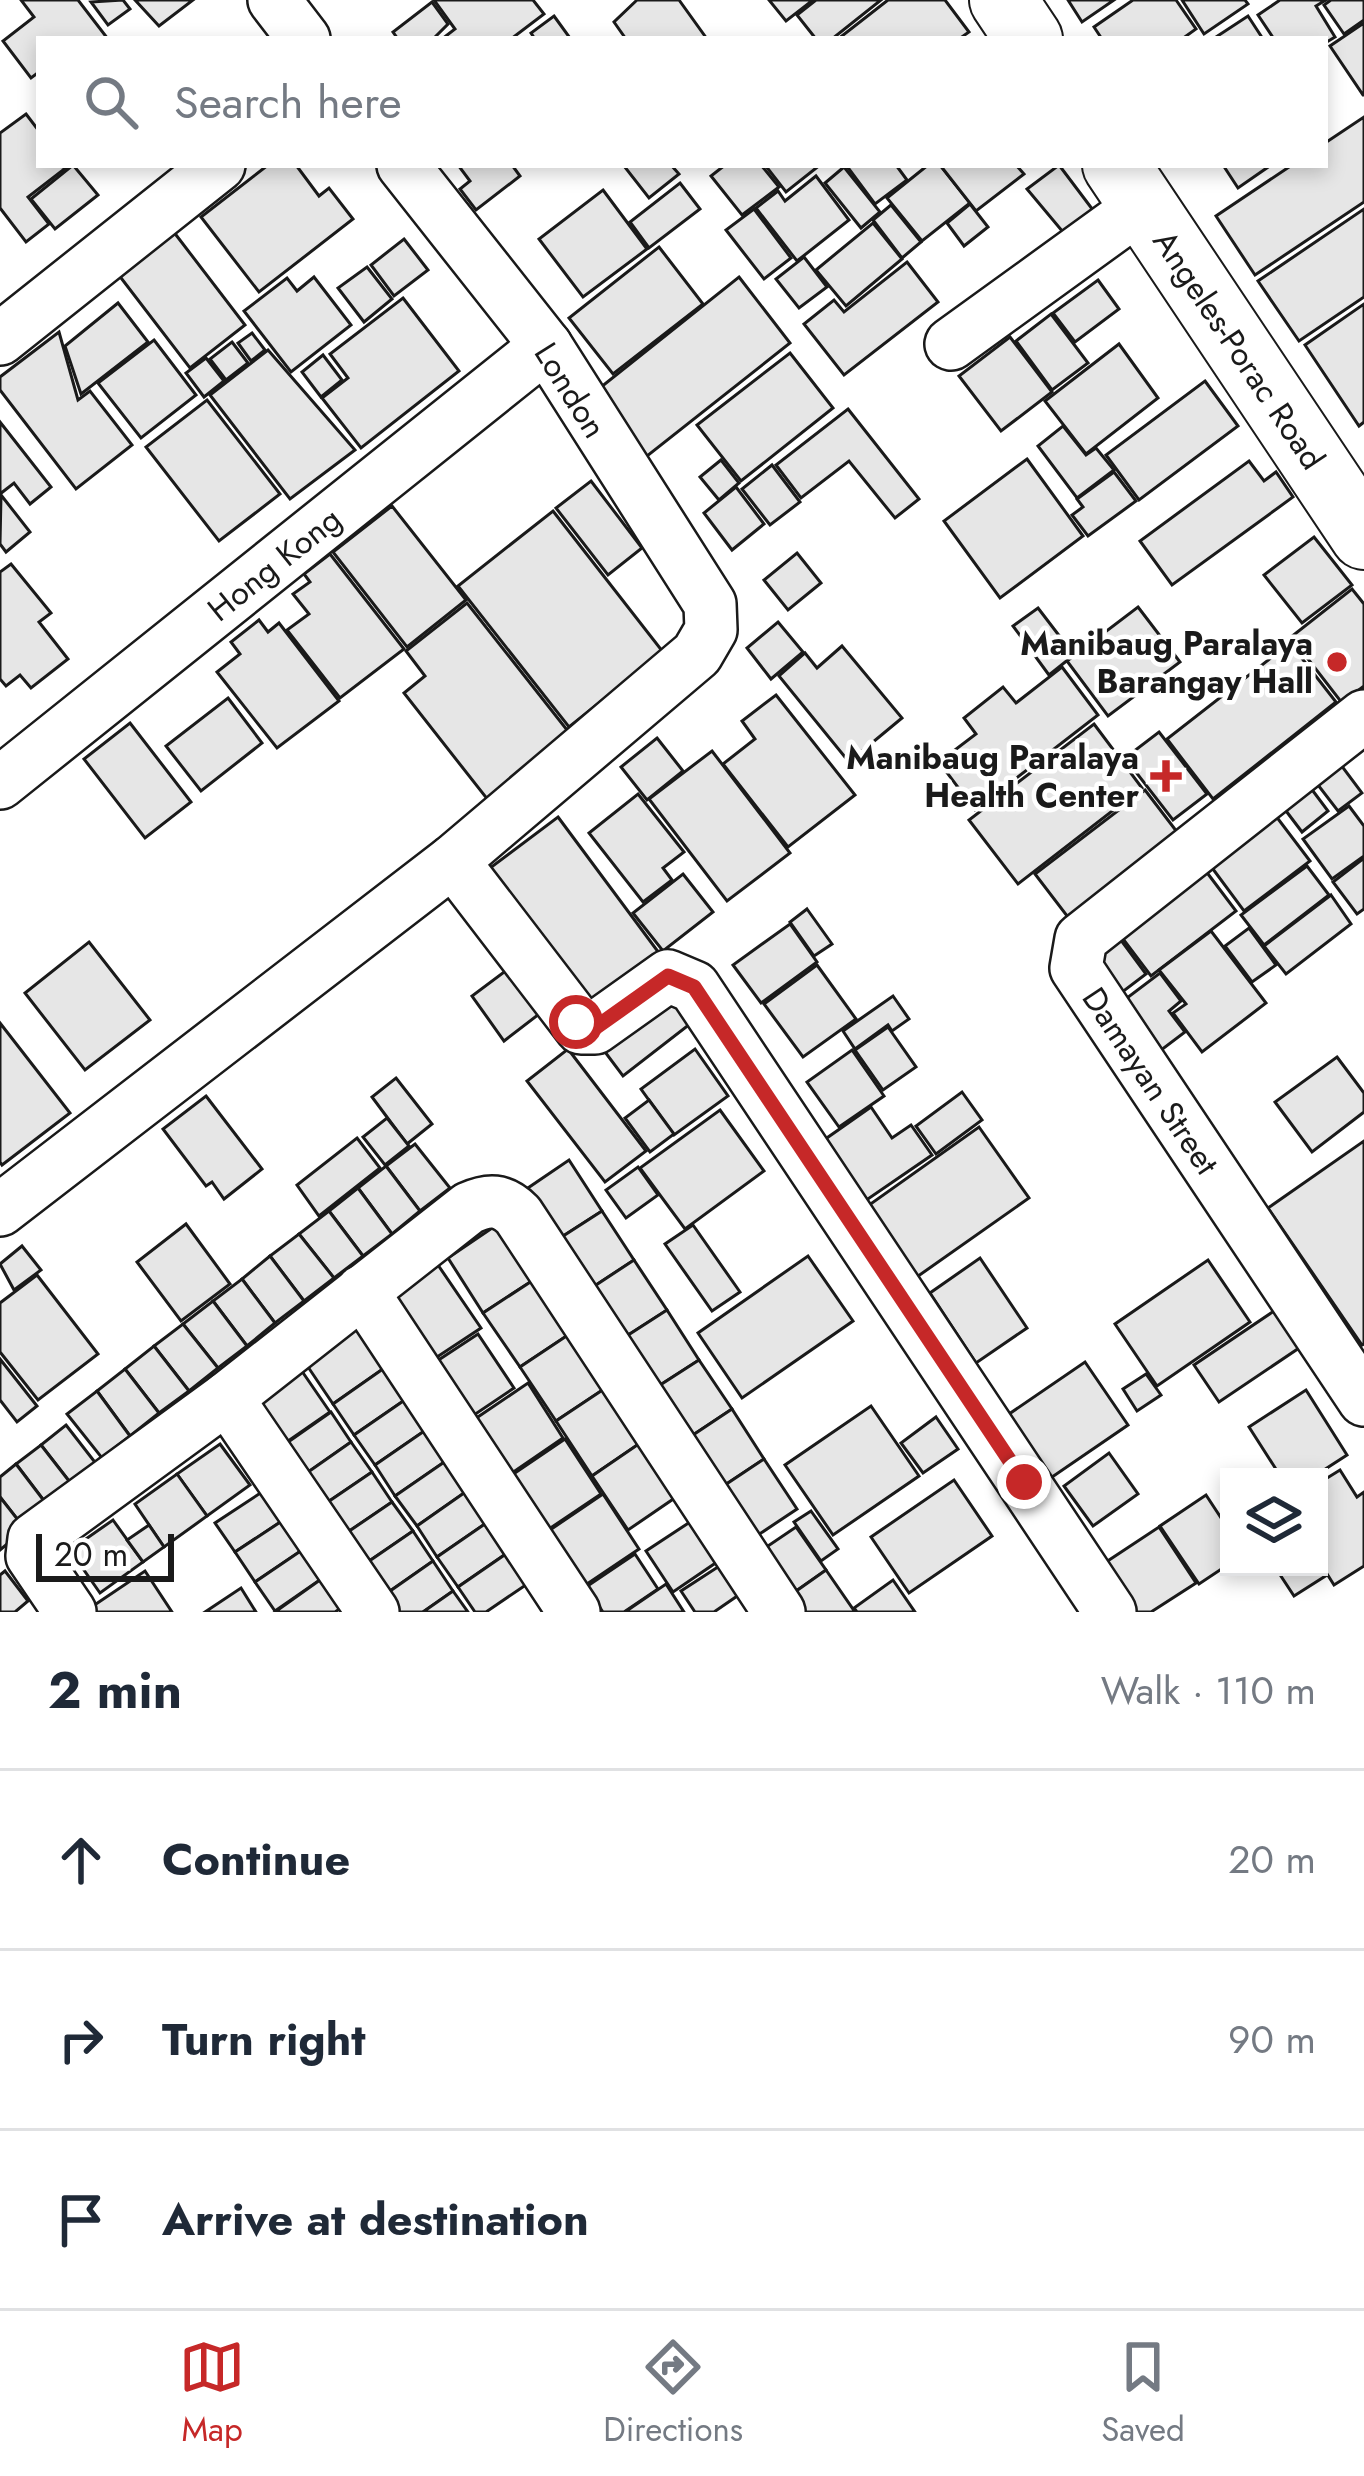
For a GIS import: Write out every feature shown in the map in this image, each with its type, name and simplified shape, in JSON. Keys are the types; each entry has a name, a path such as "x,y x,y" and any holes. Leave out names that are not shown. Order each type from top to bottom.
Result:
{"main road":[{"path":"1003,0 1028,36"},
{"name":"Angeles-Porac Road","path":"1130,185 1364,536"}],"street":[{"path":"274,0 302,36"},
{"path":"0,339 215,168"},
{"name":"London","path":"405,168 546,346 710,604 711,630 698,654 453,862"},
{"path":"951,344 1130,185"},
{"name":"Hong Kong","path":"0,783 546,346"},
{"name":"Damayan Street","path":"1364,716 1082,939 1076,968 1364,1400"},
{"path":"0,1210 453,862 581,1028 595,1028 668,976 694,987 1110,1612"},
{"path":"70,1612 32,1556 34,1539 227,1398 469,1208 491,1201 507,1204 779,1612"},
{"path":"362,1291 574,1612"},
{"path":"227,1398 373,1612"}],"building":[{"path":"21,0 78,0 106,36 36,36 36,74 31,78 3,41 34,17"},
{"path":"123,0 130,9 108,25 91,2"},
{"path":"135,0 193,0 159,26"},
{"path":"434,0 533,0 544,14 515,36 446,36 455,29"},
{"path":"637,0 679,0 705,36 624,36 614,22"},
{"path":"769,0 813,0 786,21"},
{"path":"816,0 881,0 836,36 814,36 797,15"},
{"path":"888,0 945,0 969,32 963,36 842,36"},
{"path":"1068,0 1114,0 1082,22"},
{"path":"1133,0 1176,0 1196,29 1186,36 1100,36 1094,27"},
{"path":"1182,0 1245,0 1248,4 1204,34"},
{"path":"1280,0 1326,0 1316,6 1335,37 1328,41 1328,36 1272,36 1258,15"},
{"path":"1331,0 1364,0 1364,20 1344,34 1324,5"},
{"path":"432,2 448,24 436,36 396,36 393,32"},
{"path":"554,16 569,36 533,36"},
{"path":"1248,16 1261,36 1218,36"},
{"path":"1364,23 1364,95 1363,95 1330,46"},
{"path":"26,114 36,127 36,168 66,168 28,197 49,224 26,242 0,208 0,133"},
{"path":"1364,117 1364,202 1255,275 1216,216 1288,168 1328,168 1328,141"},
{"path":"69,168 76,168 98,195 55,229 31,199"},
{"path":"264,168 298,168 319,196 329,188 353,219 259,292 201,217"},
{"path":"460,168 514,168 520,176 476,210 460,189 470,181"},
{"path":"626,168 674,168 679,174 649,198"},
{"path":"721,168 763,168 779,187 742,215 711,176"},
{"path":"767,168 816,168 786,192"},
{"path":"845,168 880,212 861,228 825,183"},
{"path":"848,168 898,168 907,180 875,204"},
{"path":"924,168 942,168 970,203 922,241 887,198"},
{"path":"942,168 1019,168 1024,174 976,211"},
{"path":"1061,168 1102,222 1073,244 1027,189"},
{"path":"1225,168 1267,168 1238,188"},
{"path":"816,176 849,220 797,261 756,208 778,191 785,201"},
{"path":"680,183 700,209 649,248 630,222"},
{"path":"603,190 647,249 583,297 539,239"},
{"path":"970,204 988,227 964,246 947,223"},
{"path":"891,205 921,242 902,258 873,220"},
{"path":"754,209 791,258 764,279 726,230"},
{"path":"1364,209 1364,297 1299,341 1258,281"},
{"path":"873,223 902,259 846,306 816,270"},
{"path":"173,231 245,325 190,368 118,274"},
{"path":"404,239 428,270 394,296 371,265"},
{"path":"659,247 703,304 613,374 569,318"},
{"path":"804,257 827,287 799,308 776,279"},
{"path":"907,262 938,302 844,375 804,324 834,300 844,312"},
{"path":"367,267 392,299 364,322 338,288"},
{"path":"314,277 351,325 291,372 244,311 287,278 297,291"},
{"path":"739,277 790,343 637,464 586,399"},
{"path":"1098,280 1119,309 1075,342 1053,313"},
{"path":"403,298 459,371 361,448 322,398 348,378 330,354"},
{"path":"118,303 148,342 81,394 65,346"},
{"path":"1364,304 1364,422 1359,426 1305,345"},
{"path":"1051,314 1088,363 1052,390 1016,341"},
{"path":"59,332 78,400 90,391 132,445 76,489 0,390 0,377"},
{"path":"252,333 265,350 251,361 238,343"},
{"path":"1010,337 1052,392 1001,431 959,376"},
{"path":"154,340 196,395 141,438 98,383"},
{"path":"232,342 248,363 226,380 210,359"},
{"path":"1119,344 1158,398 1086,454 1045,401"},
{"path":"268,350 355,450 290,499 210,395"},
{"path":"790,353 833,408 741,481 697,425"},
{"path":"323,355 342,380 321,397 302,372"},
{"path":"206,358 224,381 204,397 186,373"},
{"path":"1205,381 1238,426 1139,500 1106,455"},
{"path":"207,400 280,494 219,541 146,447"},
{"path":"848,409 919,499 895,518 849,461 801,498 776,465"},
{"path":"0,422 51,487 30,504 14,483 0,494"},
{"path":"1063,426 1086,455 1096,448 1114,470 1077,498 1038,446"},
{"path":"1027,459 1083,536 1000,598 944,521"},
{"path":"721,460 739,483 719,500 700,477"},
{"path":"1249,461 1264,481 1276,472 1293,497 1172,585 1140,541"},
{"path":"772,465 800,502 770,525 742,489"},
{"path":"1114,472 1136,501 1088,536 1072,515 1083,507 1077,499"},
{"path":"591,481 642,548 608,575 556,508"},
{"path":"736,487 764,524 732,550 704,513"},
{"path":"1,495 30,532 6,552 0,544"},
{"path":"392,506 466,600 407,647 333,552"},
{"path":"553,511 663,652 569,727 458,586"},
{"path":"1314,537 1352,585 1302,623 1264,575"},
{"path":"797,553 821,583 788,610 764,580"},
{"path":"330,554 404,649 340,698 287,630 309,614 293,594 310,582 304,574"},
{"path":"11,564 51,613 39,622 68,659 31,688 20,675 6,686 0,679 0,572"},
{"name":"Manibaug Paralaya Barangay Hall","path":"1352,589 1364,604 1364,686 1342,703 1291,637"},
{"path":"467,603 571,735 488,800 404,693 425,676 406,651"},
{"path":"1138,607 1180,662 1108,716 1067,661"},
{"path":"1038,608 1074,655 1049,675 1013,626"},
{"path":"259,620 268,632 279,623 339,701 277,748 217,672 240,654 231,642"},
{"path":"778,622 803,652 771,679 747,648"},
{"path":"1290,643 1336,702 1213,799 1167,739"},
{"path":"842,646 902,718 849,762 779,676 805,653 817,668"},
{"path":"1062,667 1098,715 975,810 939,762 976,734 964,718 1003,687 1016,703"},
{"path":"776,695 855,795 788,847 723,764 755,739 742,721"},
{"path":"228,698 262,743 201,791 166,746"},
{"path":"130,723 191,802 145,838 84,759"},
{"path":"1094,724 1142,788 1018,884 969,820"},
{"name":"Manibaug Paralaya Health Center","path":"1159,732 1207,794 1173,820 1125,758"},
{"path":"657,738 683,771 647,800 621,767"},
{"path":"712,751 790,853 727,901 649,799"},
{"path":"1332,753 1362,793 1338,811 1308,772"},
{"path":"1304,779 1328,811 1302,832 1277,799"},
{"path":"1145,790 1187,845 1077,929 1035,874"},
{"path":"638,794 684,852 663,868 672,880 643,902 589,833"},
{"path":"1349,806 1364,826 1364,856 1332,879 1303,839"},
{"path":"1269,807 1310,861 1244,911 1204,857"},
{"path":"558,817 662,957 583,1018 478,877"},
{"path":"1364,858 1364,909 1357,914 1333,882"},
{"path":"1199,862 1236,911 1151,976 1114,927"},
{"path":"1307,866 1329,895 1264,945 1241,915"},
{"path":"683,874 713,912 663,951 633,913"},
{"path":"1331,895 1351,924 1286,974 1264,946"},
{"path":"807,909 832,944 814,956 790,922"},
{"path":"790,924 817,962 761,1003 733,965"},
{"path":"1112,928 1146,974 1121,993 1087,947"},
{"path":"1249,928 1276,965 1252,982 1225,946"},
{"path":"1211,931 1266,1003 1202,1052 1173,1013 1186,1004 1159,970"},
{"path":"89,942 150,1020 85,1070 25,993"},
{"path":"817,965 856,1019 803,1057 764,1004"},
{"path":"511,967 543,1011 504,1041 472,996"},
{"path":"1160,973 1181,1001 1169,1011 1185,1032 1152,1057 1115,1007"},
{"path":"665,992 690,1024 623,1076 599,1044"},
{"path":"893,996 909,1019 892,1031 888,1025 855,1049 843,1031"},
{"path":"0,1023 70,1113 2,1165 0,1162"},
{"path":"888,1027 916,1067 883,1090 855,1050"},
{"path":"568,1049 646,1151 605,1182 527,1081"},
{"path":"695,1049 728,1096 674,1135 641,1089"},
{"path":"852,1050 884,1096 839,1127 807,1082"},
{"path":"1337,1057 1364,1093 1364,1112 1312,1152 1275,1102"},
{"path":"396,1078 432,1124 407,1144 372,1097"},
{"path":"962,1092 982,1120 936,1154 916,1126"},
{"path":"206,1096 262,1169 224,1199 212,1182 206,1186 163,1129"},
{"path":"649,1100 674,1134 650,1152 625,1118"},
{"path":"871,1107 892,1138 911,1125 932,1155 865,1201 824,1140"},
{"path":"720,1110 764,1171 685,1229 640,1168"},
{"path":"387,1118 409,1146 385,1165 363,1137"},
{"path":"979,1127 1029,1198 904,1286 855,1215"},
{"path":"357,1138 380,1168 319,1216 297,1185"},
{"path":"1364,1141 1364,1344 1362,1345 1268,1208"},
{"path":"415,1144 450,1188 420,1211 386,1166"},
{"path":"569,1160 602,1211 557,1240 525,1190"},
{"path":"386,1166 420,1211 392,1234 358,1188"},
{"path":"638,1167 658,1195 626,1218 606,1190"},
{"path":"358,1188 392,1234 363,1256 329,1211"},
{"path":"329,1211 363,1256 334,1278 299,1234"},
{"path":"602,1211 634,1260 590,1289 557,1240"},
{"path":"501,1222 538,1277 483,1313 448,1258"},
{"path":"186,1224 230,1284 181,1321 137,1262"},
{"path":"693,1225 740,1292 712,1311 665,1244"},
{"path":"299,1234 334,1278 304,1301 270,1256"},
{"path":"22,1246 41,1270 14,1290 0,1264"},
{"path":"270,1256 304,1301 275,1323 242,1279"},
{"path":"808,1256 853,1321 742,1398 698,1333"},
{"path":"980,1258 1027,1328 976,1363 930,1293"},
{"path":"634,1260 667,1310 622,1339 590,1289"},
{"path":"1208,1260 1250,1322 1157,1386 1115,1324"},
{"path":"438,1265 481,1328 434,1359 392,1296"},
{"path":"37,1275 98,1354 38,1400 0,1352 0,1303"},
{"path":"538,1277 574,1331 520,1367 483,1313"},
{"path":"242,1279 275,1323 247,1346 213,1301"},
{"path":"213,1301 247,1346 218,1368 183,1324"},
{"path":"1280,1307 1305,1344 1219,1402 1194,1365"},
{"path":"667,1310 699,1360 654,1389 622,1339"},
{"path":"361,1321 390,1364 333,1404 304,1361"},
{"path":"183,1324 218,1368 189,1391 154,1346"},
{"path":"574,1331 610,1385 556,1421 520,1367"},
{"path":"478,1334 514,1388 471,1417 434,1363"},
{"path":"154,1346 189,1391 159,1413 125,1369"},
{"path":"0,1359 37,1406 17,1422 0,1400"},
{"path":"699,1360 732,1409 687,1439 654,1389"},
{"path":"1085,1362 1128,1425 1039,1486 996,1423"},
{"path":"297,1364 330,1412 278,1448 245,1400"},
{"path":"390,1364 412,1395 354,1435 333,1404"},
{"path":"125,1369 159,1413 130,1436 97,1391"},
{"path":"1146,1374 1161,1395 1137,1411 1123,1389"},
{"path":"528,1383 563,1438 509,1475 472,1421"},
{"path":"610,1385 646,1439 592,1476 556,1421"},
{"path":"1306,1390 1347,1455 1327,1468 1275,1468 1249,1427"},
{"path":"97,1391 130,1436 102,1458 67,1414"},
{"path":"412,1395 433,1425 375,1465 354,1435"},
{"path":"871,1406 919,1476 833,1535 785,1465"},
{"path":"732,1409 764,1459 719,1489 687,1439"},
{"path":"331,1412 351,1442 301,1477 281,1447"},
{"path":"936,1417 958,1449 923,1473 901,1443"},
{"path":"66,1425 101,1470 76,1490 41,1445"},
{"path":"433,1425 453,1456 395,1496 375,1465"},
{"path":"565,1439 601,1494 546,1531 509,1477"},
{"path":"646,1439 682,1493 628,1530 592,1476"},
{"path":"351,1442 372,1472 322,1506 301,1477"},
{"path":"220,1444 250,1485 207,1516 177,1474"},
{"path":"41,1445 76,1490 51,1510 16,1464"},
{"path":"1109,1453 1138,1494 1093,1526 1064,1486"},
{"path":"453,1456 474,1486 417,1526 395,1496"},
{"path":"764,1459 797,1509 752,1539 719,1489"},
{"path":"16,1464 51,1510 25,1529 0,1497 0,1477"},
{"path":"1340,1470 1357,1497 1364,1492 1364,1566 1334,1585 1328,1575 1328,1477"},
{"path":"372,1472 392,1502 342,1536 322,1506"},
{"path":"177,1474 207,1516 164,1547 135,1504"},
{"path":"954,1480 992,1536 909,1593 871,1537"},
{"path":"474,1486 495,1517 437,1557 417,1526"},
{"path":"268,1488 288,1517 235,1552 215,1523"},
{"path":"603,1494 639,1549 584,1586 547,1532"},
{"path":"1206,1495 1220,1516 1220,1570 1199,1584 1160,1526"},
{"path":"0,1497 25,1529 0,1550"},
{"path":"392,1502 413,1531 362,1566 342,1536"},
{"path":"811,1511 838,1549 821,1561 794,1522"},
{"path":"288,1517 308,1546 255,1582 235,1552"},
{"path":"495,1517 516,1547 458,1587 437,1557"},
{"path":"113,1520 143,1562 100,1593 70,1550"},
{"path":"690,1522 717,1562 673,1592 646,1551"},
{"path":"149,1525 164,1547 143,1562 127,1540"},
{"path":"796,1527 826,1570 792,1594 762,1550"},
{"path":"1159,1527 1196,1583 1151,1612 1113,1612 1088,1574"},
{"path":"413,1531 433,1561 383,1596 362,1566"},
{"path":"308,1546 327,1575 275,1611 255,1582"},
{"path":"516,1547 536,1578 486,1612 475,1612 458,1587"},
{"path":"635,1554 658,1589 624,1612 603,1612 586,1587"},
{"path":"433,1561 453,1591 423,1612 394,1612 383,1596"},
{"path":"724,1563 743,1592 714,1612 695,1612 681,1591"},
{"path":"826,1570 855,1612 804,1612 792,1594"},
{"path":"5,1571 28,1601 15,1612 0,1612 0,1575"},
{"path":"145,1571 172,1612 96,1612 93,1606"},
{"path":"327,1575 347,1604 335,1612 275,1612"},
{"path":"1281,1576 1325,1576 1294,1596"},
{"path":"893,1580 915,1612 857,1612 854,1608"},
{"path":"666,1584 684,1612 625,1612"},
{"path":"241,1588 256,1612 205,1612"},
{"path":"453,1591 468,1612 423,1612"}],"place":[{"name":"Manibaug Paralaya Barangay Hall","path":"1337,662"},
{"name":"Manibaug Paralaya Health Center","path":"1166,776"}],"route":[{"path":"576,1022 587,1030 595,1028 668,976 681,977 694,987 1024,1482"}]}
